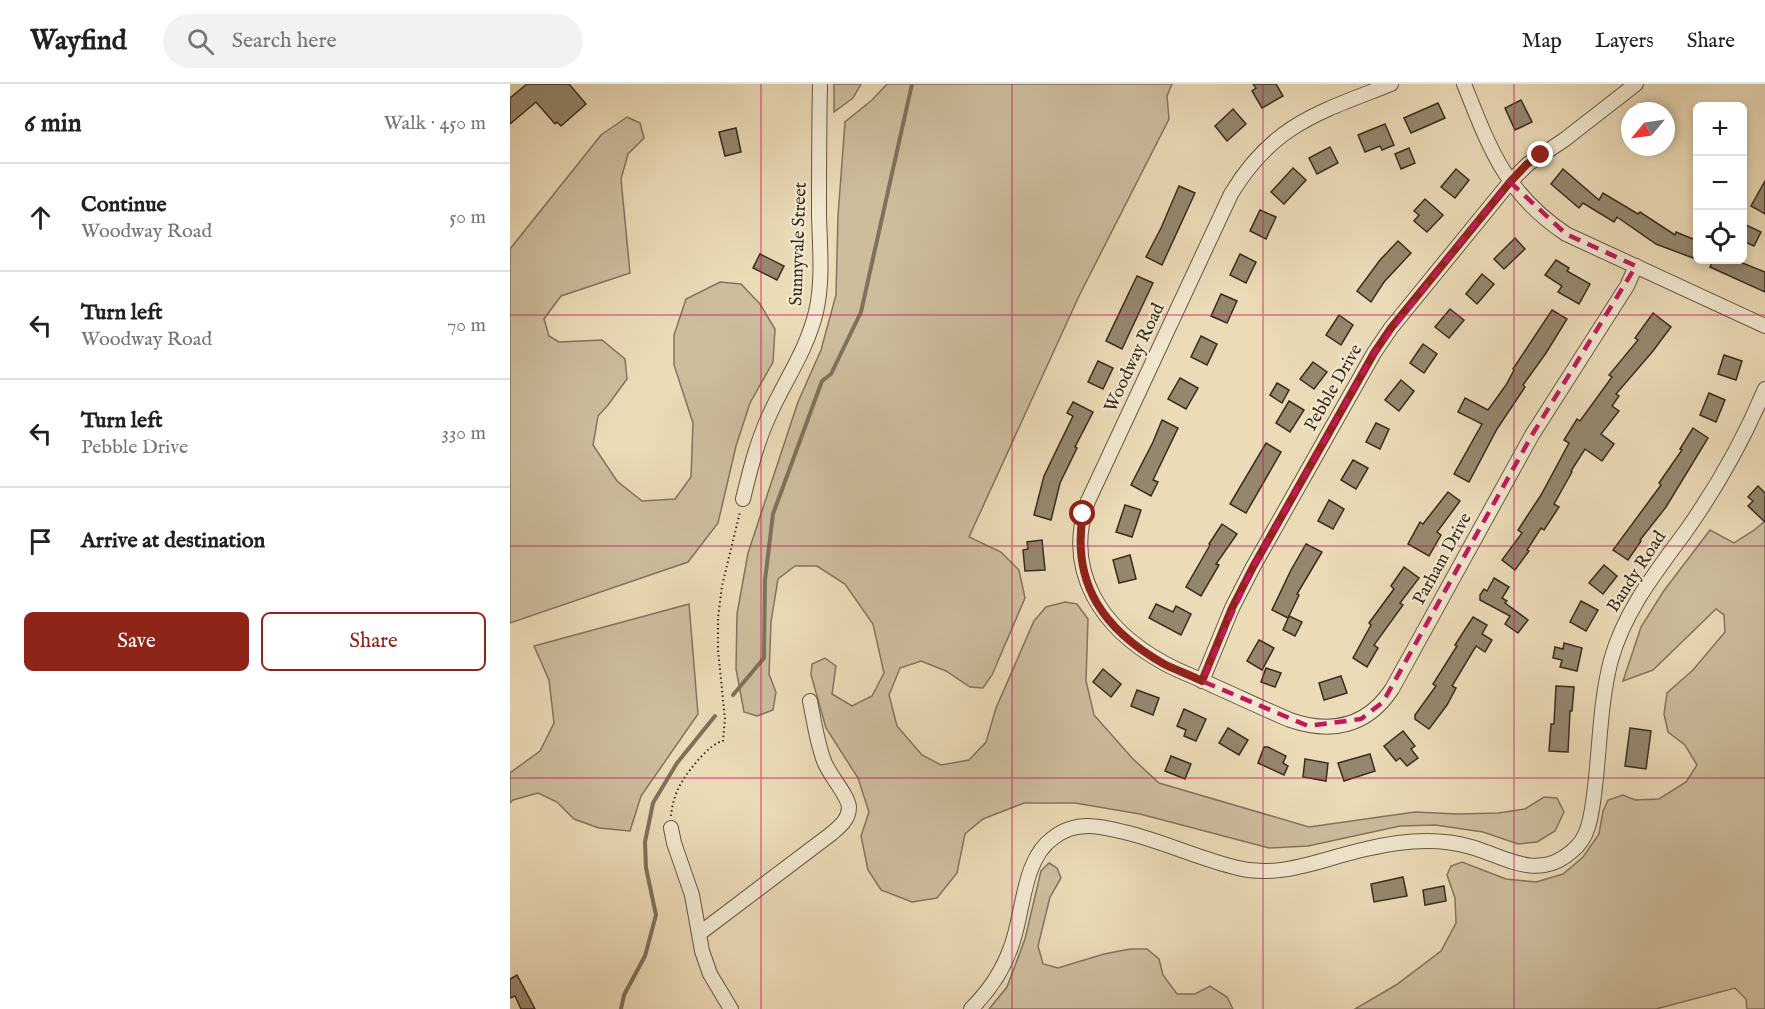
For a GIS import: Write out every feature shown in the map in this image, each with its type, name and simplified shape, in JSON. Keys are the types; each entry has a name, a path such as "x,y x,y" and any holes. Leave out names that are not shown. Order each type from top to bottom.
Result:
{"street":[{"name":"Sunnyvale Street","path":"743,498 759,440 802,352 819,294 820,84"},
{"name":"Woodway Road","path":"1202,681 1166,665 1146,652 1110,622 1099,607 1087,585 1080,553 1083,514 1231,194 1243,174 1270,144 1289,129 1326,110 1391,84"},
{"path":"1464,84 1494,156 1525,201 1540,214 1566,234 1765,326"},
{"name":"Pebble Drive","path":"1202,681 1232,608 1253,567 1374,353 1398,319 1527,164 1564,140 1636,84"},
{"name":"Parham Drive","path":"1202,681 1308,726 1340,725 1361,719 1373,712 1392,689 1532,435 1627,286 1636,266"},
{"name":"Bandy Road","path":"971,1009 988,989 1011,948 1035,858 1052,838 1077,827 1105,828 1137,835 1238,868 1257,871 1292,869 1368,848 1431,841 1470,847 1525,866 1538,866 1561,860 1572,852 1588,828 1610,664 1624,621 1708,497 1743,436 1765,389"},
{"path":"700,933 831,834 844,823 848,816 847,799 832,778 819,746 810,701"},
{"path":"671,828 692,895 702,951 711,974 731,1009"}],"path":[{"path":"671,828 675,797 683,780 716,742 723,741 725,719 718,650 718,618 722,586 743,498"}],"highlighted area":[{"path":"1510,182 1566,234 1636,266 1532,435 1383,702 1361,719 1308,726 1202,681 1253,567 1374,353 1462,240"}],"shaded area":[{"path":"834,84 861,84 853,98 834,112"},
{"path":"887,84 1172,84 1167,96 1169,119 1079,296 969,537 1001,552 1019,570 1025,598 992,675 983,688 970,687 946,671 921,661 900,668 889,695 897,726 922,755 941,765 969,760 986,742 996,708 1034,621 1046,607 1065,602 1077,604 1088,619 1086,681 1094,715 1133,759 1159,783 1309,827 1415,812 1498,813 1525,809 1544,797 1557,798 1564,812 1555,831 1537,842 1518,844 1483,832 1435,825 1400,826 1308,846 1269,848 1140,814 1075,803 1024,803 983,819 965,834 957,873 937,898 912,902 881,890 868,870 861,836 869,812 858,778 826,728 811,675 812,664 825,658 836,666 832,694 852,706 872,696 884,673 873,624 845,584 817,566 795,566 778,579 771,622 769,674 776,692 773,710 757,716 744,712 736,669 737,614 748,553 798,402 821,350 836,295 838,216 845,122 872,100"},
{"path":"627,117 640,123 644,138 628,154 621,179 630,273 561,296 544,319 549,336 559,342 602,340 625,359 627,379 598,416 593,445 617,481 642,501 675,499 691,477 693,423 674,365 674,335 686,299 720,282 741,284 760,304 775,329 773,362 750,403 736,446 718,523 688,562 510,623 510,249 601,135"},
{"path":"1765,521 1765,1009 1747,1009 1746,999 1735,988 1656,1009 1355,1009 1396,985 1441,951 1456,923 1455,898 1447,875 1451,866 1462,862 1506,879 1536,882 1563,874 1583,857 1599,834 1603,811 1608,800 1623,795 1635,800 1659,799 1686,782 1697,765 1685,745 1668,732 1664,714 1667,693 1693,670 1725,632 1724,615 1716,609 1653,670 1623,681 1641,627 1663,592 1710,530 1734,543"},
{"path":"689,604 698,714 641,796 630,831 599,828 574,819 557,802 538,793 513,800 510,803 510,773 540,751 554,723 549,680 534,646"},
{"path":"1049,863 1057,868 1061,878 1050,897 1038,946 1043,964 1058,968 1104,954 1130,949 1147,949 1159,959 1163,975 1177,994 1195,994 1210,986 1227,997 1233,1009 989,1009 1007,987 1025,939 1041,871"}],"building":[{"path":"527,84 569,84 586,104 561,126 557,122 555,124 536,102 510,124 510,98"},
{"path":"1253,84 1276,84 1283,96 1262,108 1252,91 1256,88"},
{"path":"1521,100 1532,122 1515,130 1505,108"},
{"path":"1438,103 1445,118 1411,133 1404,118"},
{"path":"1233,109 1246,124 1227,141 1215,126"},
{"path":"1385,124 1394,145 1382,150 1380,146 1365,152 1358,135"},
{"path":"736,128 741,152 725,156 719,132"},
{"path":"1330,147 1338,163 1317,174 1309,158"},
{"path":"1409,148 1415,163 1401,169 1395,154"},
{"path":"1293,168 1306,180 1284,204 1271,192"},
{"path":"1456,169 1469,180 1455,198 1441,187"},
{"path":"1563,169 1599,200 1603,193 1638,214 1640,212 1675,235 1676,232 1693,239 1693,258 1656,244 1617,217 1614,222 1583,203 1579,208 1551,184"},
{"path":"1765,181 1765,214 1751,206"},
{"path":"1179,186 1195,193 1162,265 1146,257"},
{"path":"1425,199 1443,215 1427,232 1414,221 1419,215 1414,211"},
{"path":"1260,210 1276,217 1266,239 1250,231"},
{"path":"1747,225 1761,232 1754,246 1747,243"},
{"path":"1515,238 1525,249 1504,269 1494,259"},
{"path":"1398,241 1411,253 1384,282 1371,302 1357,291 1380,260"},
{"path":"760,254 784,266 777,280 753,268"},
{"path":"1240,254 1256,262 1246,283 1230,275"},
{"path":"1556,260 1569,268 1567,271 1590,284 1579,304 1558,292 1562,286 1545,275"},
{"path":"1711,264 1745,264 1765,272 1765,292 1710,267"},
{"path":"1482,274 1494,284 1477,304 1466,294"},
{"path":"1137,276 1153,283 1122,349 1106,341"},
{"path":"1221,294 1237,301 1227,323 1211,316"},
{"path":"1450,309 1464,320 1449,338 1435,327"},
{"path":"1552,310 1567,319 1523,385 1525,387 1497,429 1469,482 1454,474 1482,424 1458,412 1465,398 1488,410"},
{"path":"1653,313 1671,327 1616,394 1619,396 1612,406 1619,411 1601,434 1614,444 1602,461 1585,449 1554,504 1559,507 1544,530 1541,528 1527,550 1529,551 1515,570 1502,560 1522,533 1518,530 1541,495 1569,443 1564,440 1577,419 1580,421 1612,377 1609,375 1638,340 1635,338"},
{"path":"1339,315 1353,325 1341,345 1326,335"},
{"path":"1201,336 1217,344 1207,365 1191,357"},
{"path":"1423,344 1437,354 1424,373 1410,363"},
{"path":"1724,355 1742,361 1736,380 1718,374"},
{"path":"1098,361 1113,368 1103,389 1088,382"},
{"path":"1313,362 1327,372 1314,389 1300,379"},
{"path":"1180,378 1198,388 1186,409 1168,399"},
{"path":"1401,380 1414,391 1399,411 1385,400"},
{"path":"1277,383 1289,390 1282,403 1270,395"},
{"path":"1709,393 1725,400 1716,422 1700,415"},
{"path":"1289,401 1304,410 1290,432 1276,423"},
{"path":"1073,402 1093,412 1060,483 1051,520 1034,515 1044,476 1073,416 1067,413"},
{"path":"1162,420 1178,428 1153,480 1158,482 1151,496 1131,485"},
{"path":"1376,423 1389,429 1380,449 1366,442"},
{"path":"1693,428 1708,438 1666,507 1640,540 1628,560 1613,550 1661,485 1659,483 1682,450 1680,449"},
{"path":"1266,443 1281,452 1246,513 1230,504"},
{"path":"1353,460 1368,468 1356,489 1341,480"},
{"path":"1758,486 1765,493 1765,522 1748,506 1753,501 1748,497"},
{"path":"1448,492 1460,501 1437,532 1441,535 1429,556 1408,544 1420,522 1423,524"},
{"path":"1329,500 1344,509 1333,529 1318,521"},
{"path":"1125,505 1141,510 1132,537 1116,532"},
{"path":"1222,524 1237,534 1216,564 1219,565 1201,596 1186,587"},
{"path":"1042,540 1045,570 1025,571 1023,550 1028,549 1027,542"},
{"path":"1306,544 1322,552 1297,594 1299,595 1288,618 1272,610"},
{"path":"1130,555 1136,579 1119,583 1113,560"},
{"path":"1604,565 1617,576 1603,594 1589,583"},
{"path":"1404,567 1419,578 1400,603 1403,605 1374,645 1378,648 1367,667 1353,658 1371,625 1369,623 1394,589 1391,586"},
{"path":"1494,578 1509,587 1502,598 1507,601 1505,603 1528,620 1518,633 1505,624 1510,616 1480,600 1480,595 1484,589 1487,591"},
{"path":"1581,601 1598,610 1586,631 1570,622"},
{"path":"1156,604 1173,612 1176,606 1191,614 1181,635 1149,618"},
{"path":"1289,616 1302,622 1295,636 1283,630"},
{"path":"1473,617 1487,625 1482,634 1492,640 1485,652 1476,646 1452,686 1456,688 1447,705 1429,729 1415,719 1415,715 1436,686 1433,684"},
{"path":"1259,640 1274,648 1262,670 1247,661"},
{"path":"1564,643 1582,648 1577,671 1560,667 1562,660 1553,658 1555,647 1563,649"},
{"path":"1266,668 1281,673 1275,687 1261,682"},
{"path":"1103,669 1121,684 1111,697 1093,682"},
{"path":"1341,676 1347,693 1324,700 1319,683"},
{"path":"1556,686 1574,687 1568,752 1549,751 1551,724 1554,724"},
{"path":"1137,690 1159,698 1153,715 1131,706"},
{"path":"1184,709 1206,719 1196,741 1184,736 1186,730 1177,726"},
{"path":"1228,728 1248,740 1239,755 1219,743"},
{"path":"1630,728 1651,731 1646,769 1625,766"},
{"path":"1403,731 1415,746 1411,749 1418,758 1407,766 1400,758 1396,761 1384,746"},
{"path":"1264,747 1286,756 1283,763 1288,766 1284,775 1258,763"},
{"path":"1370,754 1375,771 1344,781 1338,763"},
{"path":"1171,756 1191,764 1185,779 1165,771"},
{"path":"1305,759 1328,763 1326,781 1303,777"},
{"path":"1403,877 1407,896 1374,902 1371,884"},
{"path":"1444,886 1446,901 1425,905 1423,890"},
{"path":"517,975 535,1009 521,1009 515,996 510,998 510,979"}],"waterway":[{"path":"733,695 764,658 765,580 773,514 822,381 831,374 861,312 912,84"},
{"path":"621,1009 624,995 645,956 656,915 646,868 645,842 653,803 677,763 715,716"}],"route":[{"path":"1083,514 1080,553 1087,585 1099,607 1110,622 1146,652 1166,665 1202,681 1232,608 1253,567 1374,353 1391,328 1510,182 1527,164 1541,155"}]}
